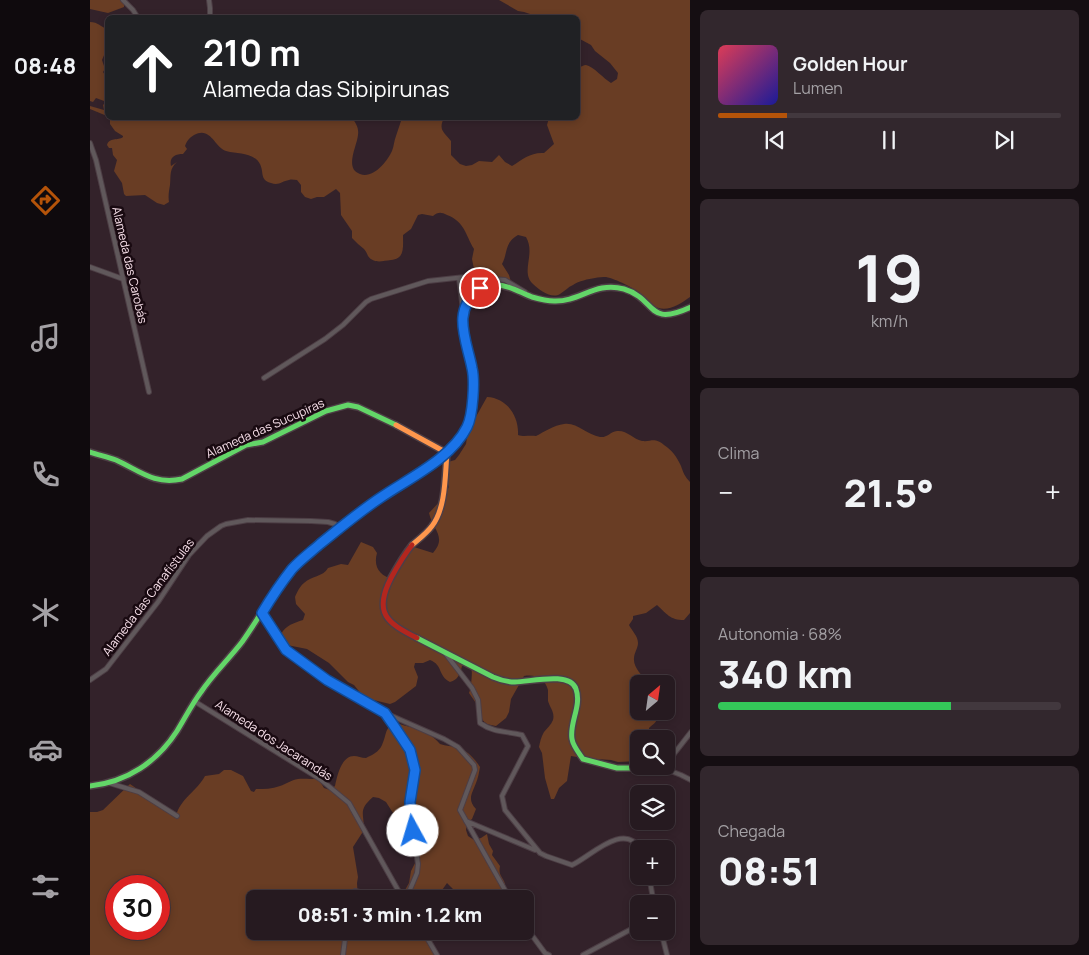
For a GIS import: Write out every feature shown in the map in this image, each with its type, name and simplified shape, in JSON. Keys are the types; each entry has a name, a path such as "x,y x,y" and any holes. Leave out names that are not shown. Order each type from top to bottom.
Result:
{"street":[{"path":"123,0 136,15"},
{"path":"209,0 210,15"},
{"name":"Alameda das Carobás","path":"90,143 96,160 149,392"},
{"path":"90,267 123,279"},
{"path":"264,378 325,339 371,299 428,281 465,277 506,280 529,295"},
{"path":"90,786 109,783 127,776 152,760 165,748 200,692 244,638 292,569 340,528 380,498 447,453 460,440 471,416 473,375 463,329 460,278"},
{"path":"463,312 468,300 480,288 497,285 510,287 539,299 556,301 569,299 606,287 619,288 633,293 661,315 668,316 690,307"},
{"name":"Alameda das Sucupiras","path":"90,452 118,461 150,478 163,482 175,481 246,445 263,442 326,411 348,404 393,424 447,453"},
{"path":"447,453 442,498 437,517 430,528 402,557 381,602 382,608 394,626 493,677 507,682 558,679 574,684 578,698 572,740 575,748 583,759 617,768 630,767"},
{"name":"Alameda das Canafístulas","path":"90,680 106,669 158,602 189,554 207,536 221,526 248,520 277,520 328,522 340,528"},
{"path":"262,613 286,650 327,680 385,713 444,739 458,747 469,758 475,770 460,810 505,890"},
{"path":"443,652 472,688 478,700 480,723 487,728 522,735 528,746 502,796 505,810 538,851"},
{"name":"Alameda dos Jacarandás","path":"194,701 320,779 349,803 399,890"},
{"path":"385,713 410,750 415,770 410,802 418,864 417,873 408,890"},
{"path":"675,752 690,732"},
{"path":"675,772 690,780"},
{"path":"109,783 139,792 177,816"},
{"path":"466,821 546,856 572,865 601,846 620,838 631,840"},
{"path":"583,955 630,931"},
{"path":"534,938 545,954 549,955"},
{"path":"343,955 345,940"},
{"path":"428,940 437,955"},
{"path":"663,940 667,955"}],"shaded area":[{"path":"90,0 124,0 124,7 108,13 90,9"},
{"path":"499,0 690,0 690,297 681,303 667,309 657,308 634,289 606,277 581,281 557,295 546,294 529,279 529,243 526,237 518,235 510,241 502,264 511,282 506,286 488,281 475,274 472,259 474,249 464,229 458,221 441,213 433,216 418,215 411,229 403,235 402,252 396,259 376,261 370,259 364,249 352,238 352,231 341,215 340,193 336,189 324,197 311,199 305,197 301,192 301,185 297,180 276,184 271,183 264,179 261,166 256,159 245,154 222,149 204,133 189,138 185,146 187,149 183,154 175,155 172,158 171,166 177,162 171,172 169,202 164,205 145,195 126,196 122,183 114,171 117,160 113,155 112,148 109,148 107,145 110,141 123,136 115,131 110,124 110,120 353,120 358,132 352,162 353,167 355,171 365,175 375,172 390,155 401,120 443,120 442,128 451,141 451,155 460,164 466,166 479,161 492,162 499,155 512,166 531,155 544,153 554,144 547,125 548,120 580,120 580,67 589,66 611,83 617,79 618,73 591,45 580,39 580,15 533,15 518,11"},
{"path":"90,22 93,22 105,28 105,53 102,60 105,69 103,72 105,75 105,103 96,98 93,102 90,101"},
{"path":"105,103 105,115 90,109 90,106 104,110 103,105"},
{"path":"487,397 494,398 506,404 510,409 514,415 518,435 520,436 536,436 557,426 569,424 600,437 621,431 642,441 658,441 674,454 690,482 690,613 684,620 675,619 657,605 646,613 633,616 629,625 638,640 634,661 636,668 642,675 630,675 630,720 656,720 656,722 649,730 630,730 630,761 618,762 571,756 567,781 559,788 554,799 551,799 545,778 542,753 539,747 543,734 553,720 553,715 548,701 547,686 539,678 524,676 511,699 506,718 496,726 487,724 481,718 477,705 469,693 472,672 471,667 467,665 462,666 455,680 450,682 446,680 434,662 430,660 423,663 415,663 414,667 418,677 416,686 390,704 361,697 362,695 354,685 348,682 329,663 307,649 287,645 281,634 288,626 303,620 305,614 296,604 295,597 301,586 328,568 341,564 348,565 361,542 373,547 377,553 377,567 384,576 393,579 414,547 433,553 439,538 429,513 441,500 449,487 447,480 448,462 455,460 459,455 466,444 468,431"},
{"path":"394,722 424,731 440,744 461,748 476,761 480,767 471,799 476,809 472,819 467,823 466,830 468,836 474,840 487,834 493,851 492,855 500,866 500,874 505,884 504,890 454,890 447,883 442,890 405,890 417,859 412,839 395,820 386,802 373,797 365,805 363,816 364,830 353,847 358,877 357,890 246,890 246,940 430,940 439,955 90,955 90,812 103,810 130,784 176,816 181,805 205,776 219,774 224,770 231,770 243,776 251,791 254,792 256,789 274,788 295,780 318,778 324,788 330,790 335,786 340,768 346,759 354,756 366,758 375,753 381,747 387,730"}],"traffic: fast":[{"path":"473,399 473,373 465,341 463,322 467,304 472,295 482,287 500,285 532,297 554,301 614,287 635,294 659,313 677,313 690,307"},
{"path":"90,452 116,460 155,479 172,480 182,479 246,445 263,442 326,411 348,405 358,407 396,425"},
{"path":"90,786 104,784 129,775 140,769 160,752 177,731 206,685 242,642 285,578 303,559 371,504"},
{"path":"417,638 501,680 510,682 549,679 566,680 576,689 577,708 572,727 572,739 583,759 617,768 630,768"}],"traffic: slow":[{"path":"371,504 425,470 450,450 460,439 467,426 473,399"},
{"path":"396,425 447,453 444,491 437,519 430,529 412,545"}],"traffic: jam":[{"path":"412,545 391,578 383,600 383,608 391,622 417,638"}],"route":[{"path":"413,831 410,802 415,770 410,750 385,713 327,680 286,650 262,613 292,569 301,560 380,498 447,453 460,440 471,416 473,382 472,368 463,329 463,312 468,300 480,288"}]}
